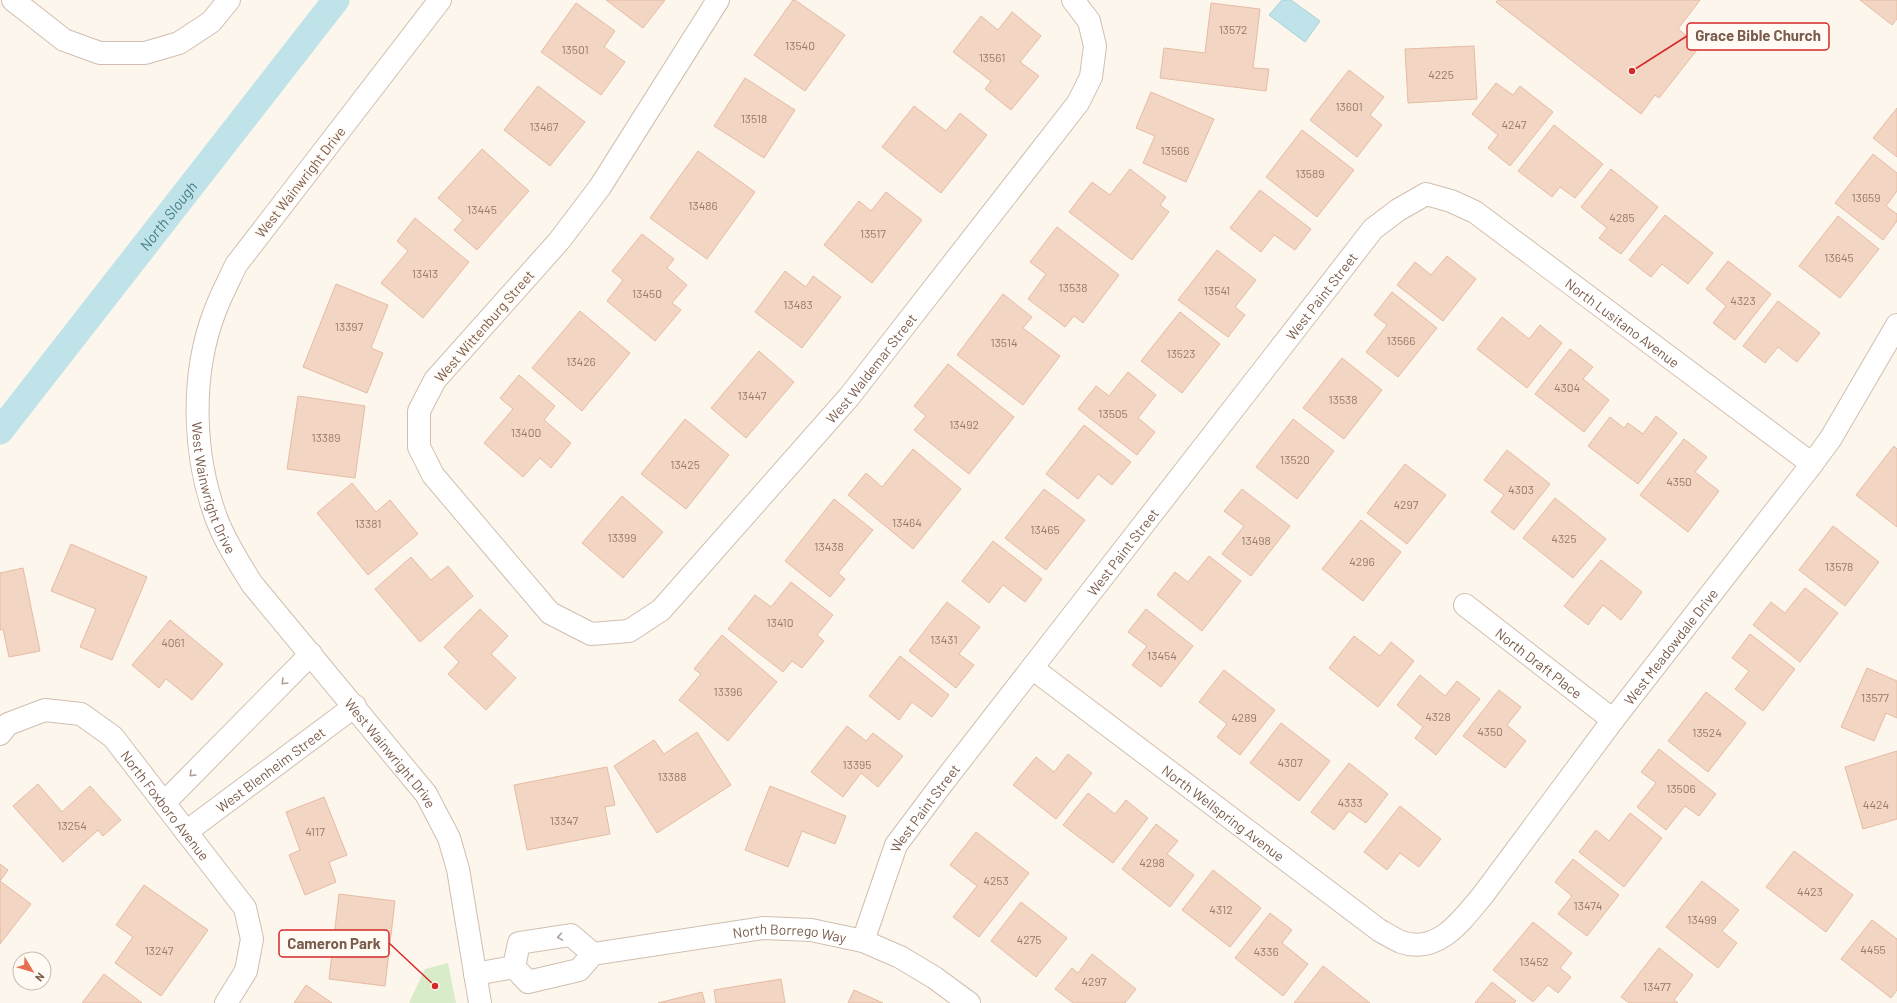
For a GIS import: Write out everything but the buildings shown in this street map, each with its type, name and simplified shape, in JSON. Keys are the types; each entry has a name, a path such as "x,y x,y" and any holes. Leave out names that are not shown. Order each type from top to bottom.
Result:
{"street":[{"path":"13,0 64,40 100,53 145,54 179,43 211,22 229,0"},
{"name":"West Wainwright Drive","path":"440,0 236,265 214,312 206,341 198,388 198,429 207,491 217,520 230,549 252,584 355,706 426,794 449,838 458,869 480,1003"},
{"name":"West Wittenburg Street","path":"591,634 550,613 433,475 419,447 419,411 435,380 559,241 600,187 718,0"},
{"name":"West Waldemar Street","path":"591,634 629,631 661,610 849,397 1078,103 1091,77 1095,46 1089,20 1073,0"},
{"name":"North Lusitano Avenue","path":"1426,194 1451,201 1475,212 1812,464"},
{"name":"West Paint Street","path":"863,941 896,846 1032,668 1373,229 1398,210 1426,194"},
{"name":"West Meadowdale Drive","path":"1421,945 1439,940 1462,920 1483,895 1613,720 1831,438 1897,325"},
{"name":"North Draft Place","path":"1465,605 1613,720"},
{"path":"164,803 311,654"},
{"name":"North Wellspring Avenue","path":"1032,668 1379,930 1401,942 1421,945"},
{"name":"West Blenheim Street","path":"186,832 355,706"},
{"name":"North Foxboro Avenue","path":"0,734 8,724 45,710 81,714 113,737 245,908 252,939 246,971 226,1003"},
{"name":"North Borrego Way","path":"592,954 762,928 811,930 863,941 900,957 935,978 969,1003"},
{"path":"570,935 592,954 579,970 528,982 514,967 519,943 570,935"},
{"path":"475,974 514,967"}],"green space":[{"path":"448,963 456,1003 409,1003 425,969"}],"water":[{"path":"1282,0 1291,0 1320,21 1305,42 1269,15"}],"waterway":[{"name":"North Slough","path":"0,431 336,0"}],"place":[{"name":"Grace Bible Church","path":"1632,71"},
{"name":"Cameron Park","path":"435,986"}]}
